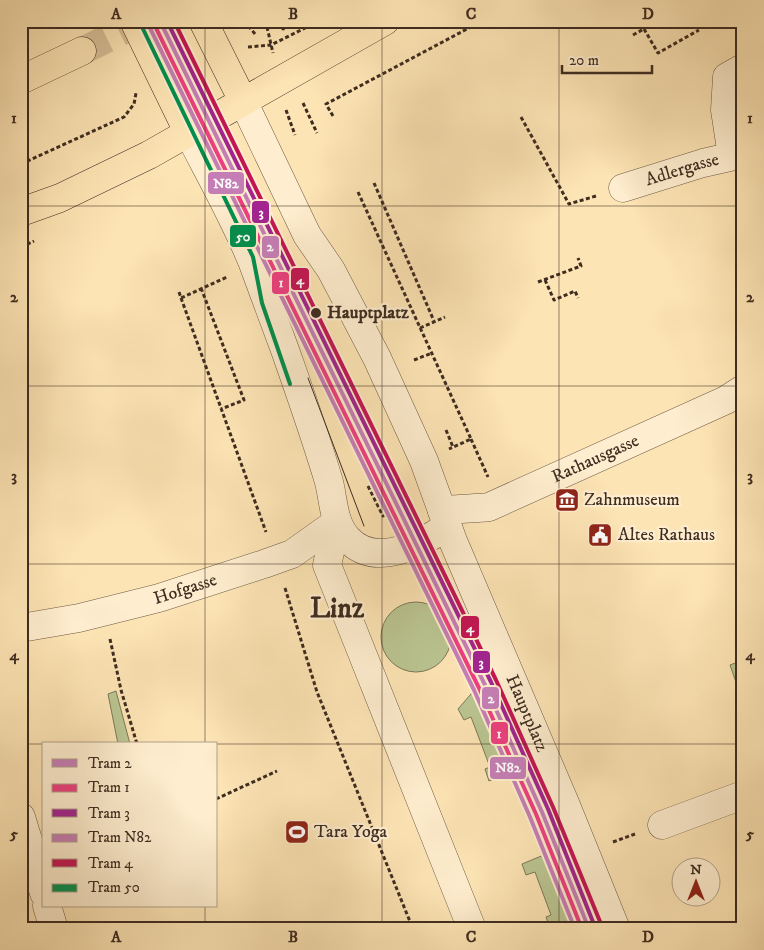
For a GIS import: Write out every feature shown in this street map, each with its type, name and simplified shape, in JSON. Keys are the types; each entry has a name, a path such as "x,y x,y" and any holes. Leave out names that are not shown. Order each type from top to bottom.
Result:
{"main road":[{"path":"134,21 188,132"},
{"path":"203,21 243,101"},
{"path":"21,212 60,198 149,155 385,21"},
{"path":"21,80 82,51"}],"street":[{"path":"738,155 725,110 727,78 743,68"},
{"name":"Hauptplatz","path":"243,101 307,235 330,270 376,358 424,461 445,518 616,929"},
{"path":"188,132 251,260 284,349 329,483 336,522 327,565 472,929"},
{"name":"Adlergasse","path":"624,188 738,155"},
{"name":"Rathausgasse","path":"445,518 460,508 473,510 500,502 726,400 743,389"},
{"path":"336,522 348,540 361,548 379,552 400,551 430,538 445,518"},
{"name":"Hofgasse","path":"21,628 87,616 159,598 292,554 336,522"},
{"path":"662,825 743,795"},
{"path":"21,817 42,886"},
{"path":"49,908 54,929"}],"path":[{"path":"244,21 256,35"},
{"path":"263,21 267,27 279,22 283,29 297,21"},
{"path":"243,48 271,45 319,21"},
{"path":"332,116 326,104 482,21"},
{"path":"633,35 658,21"},
{"path":"644,29 658,53 699,30"},
{"path":"21,164 124,117 134,104 137,87"},
{"path":"303,103 317,133"},
{"path":"521,117 569,204"},
{"path":"290,122 295,135"},
{"path":"374,183 434,321"},
{"path":"358,192 500,502"},
{"path":"538,282 581,266 578,258"},
{"path":"181,298 229,276"},
{"path":"545,280 554,300 575,291 578,298"},
{"path":"201,288 244,400 221,409"},
{"path":"179,292 276,559 317,692 413,929"},
{"path":"420,328 445,317"},
{"path":"414,360 432,353"},
{"path":"446,430 453,447"},
{"path":"424,461 471,439"},
{"path":"368,486 383,516 389,513 381,498"},
{"path":"109,635 121,690 136,742"},
{"path":"333,745 338,743"},
{"path":"218,798 277,771"},
{"path":"585,852 662,825"}],"green space":[{"path":"416,602 429,605 441,612 448,624 451,637 448,650 441,662 429,669 416,672 403,669 391,662 384,650 381,637 384,624 391,612 403,605"},
{"path":"743,660 743,683 737,685 730,665"},
{"path":"477,687 515,770 489,781 485,769 490,767 471,717 464,720 458,709"},
{"path":"116,691 129,742 118,742 108,694"},
{"path":"551,852 577,917 550,928 546,917 551,915 535,872 526,875 522,864"}],"tunnel":[{"path":"82,51 143,21"}],"tram line":[{"name":"2","path":"160,21 485,685 542,812 589,929"},
{"name":"3","path":"167,21 491,682 548,809 595,927"},
{"name":"4","path":"174,21 496,680 553,807 601,924"},
{"name":"1","path":"154,24 479,688 536,814 582,929"},
{"name":"N82","path":"149,26 474,690 530,817 575,929"},
{"name":"50","path":"143,29 253,257 262,303 290,384"},
{"path":"308,378 364,526"}],"place":[{"name":"Hauptplatz","path":"316,313"},
{"name":"Zahnmuseum","path":"567,500"},
{"name":"Altes Rathaus","path":"600,535"},
{"name":"Tara Yoga","path":"297,832"}],"district":[{"name":"Linz","path":"337,608"}]}
